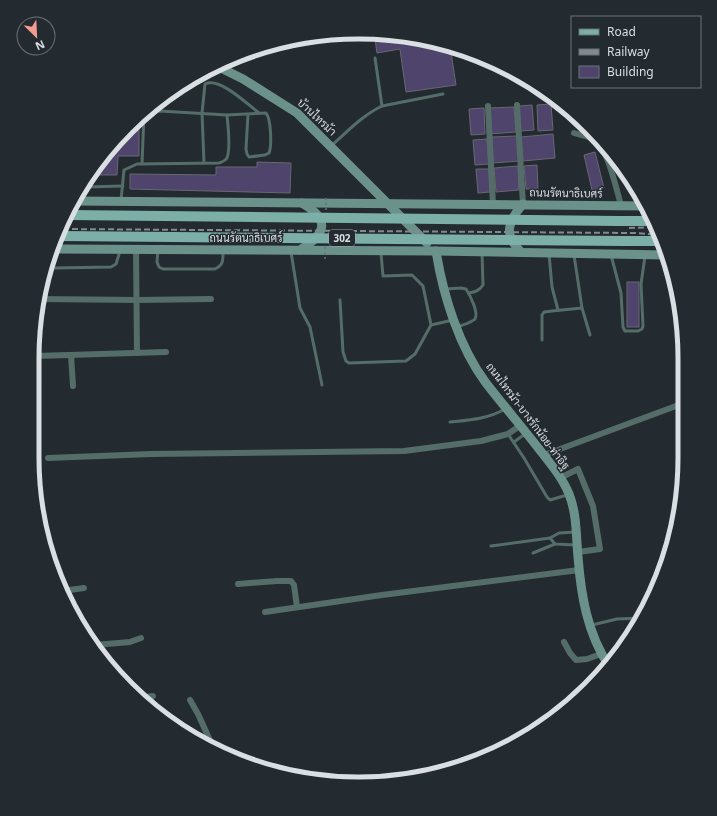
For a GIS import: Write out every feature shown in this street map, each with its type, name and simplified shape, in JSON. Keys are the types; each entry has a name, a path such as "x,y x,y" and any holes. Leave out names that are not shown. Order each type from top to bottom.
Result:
{"main road":[{"name":"บ้านไทรม้า","path":"223,69 243,79 297,113 389,204"},
{"name":"ถนนรัตนาธิเบศร์","path":"81,201 639,206"},
{"path":"295,250 310,244 320,234 322,226 320,218 313,210 300,202"},
{"path":"389,204 436,251"},
{"path":"521,252 513,244 509,234 513,215 523,204"},
{"name":"ถนนรัตนาธิเบศร์","path":"73,215 647,221"},
{"name":"ถนนรัตนาธิเบศร์","path":"63,236 656,241"},
{"name":"ถนนรัตนาธิเบศร์","path":"58,249 436,251 661,255"},
{"name":"ถนนไทรม้า-บางรักน้อย-ท่าอิฐ","path":"436,251 444,289 456,324 475,367 486,383 544,455 569,494 575,514 582,594 589,626 605,660"}],"street":[{"path":"517,105 523,204"},
{"path":"488,106 493,205"},
{"path":"574,134 589,138"},
{"path":"606,156 609,163 621,205"},
{"path":"136,249 138,300 137,353"},
{"path":"45,299 211,299"},
{"path":"39,356 166,352"},
{"path":"71,355 73,386"},
{"path":"544,455 678,405"},
{"path":"48,458 151,454 404,451 481,441 523,429"},
{"path":"560,478 578,469 594,506 600,549 577,548"},
{"path":"265,612 382,595 579,570"},
{"path":"238,584 291,581 294,585 297,607"},
{"path":"69,592 84,588"},
{"path":"100,645 130,642 141,638"},
{"path":"564,642 576,660 587,659 601,654"},
{"path":"147,697 153,696"},
{"path":"190,700 210,740"}],"lane":[{"path":"374,58 382,106"},
{"path":"228,72 231,65"},
{"path":"204,163 202,113 205,84 210,82 223,85 259,114"},
{"path":"330,146 362,119 382,106 443,94"},
{"path":"156,111 227,115 266,113 269,116 271,149 269,153 265,155 249,157 247,154 248,114"},
{"path":"121,202 124,170 137,164 219,163 224,161 227,157 229,143 227,115"},
{"path":"142,164 144,122"},
{"path":"89,187 123,186"},
{"path":"53,266 55,268 111,267 116,264 120,249"},
{"path":"158,249 157,262 159,267 163,269 215,269 223,262 223,250"},
{"path":"295,250 300,308 310,327 322,385"},
{"path":"340,300 343,352 346,360 350,362 406,361 418,350 431,324 423,286 412,275 383,276 381,251"},
{"path":"469,293 477,292 483,286 482,252"},
{"path":"549,253 552,287 558,310"},
{"path":"574,253 582,308 590,335"},
{"path":"611,254 621,293 623,327 625,331 638,331 642,329 643,326 641,284 645,254"},
{"path":"431,324 456,324 476,318 477,314 469,293 464,288 444,289"},
{"path":"542,340 542,315 547,311 582,308"},
{"path":"450,422 479,419 497,414 506,408"},
{"path":"514,442 523,429"},
{"path":"508,434 547,498 550,500 569,494"},
{"path":"491,546 550,538 559,533 577,532"},
{"path":"550,538 555,544"},
{"path":"533,553 555,544 577,548"},
{"path":"589,626 617,619 634,618"}],"path":[{"path":"326,196 326,212"},
{"path":"325,243 325,259"}],"building":[{"path":"375,40 421,45 451,53 456,85 406,92 400,49 377,53"},
{"path":"551,104 553,130 538,131 537,105"},
{"path":"532,105 534,130 520,131 519,106"},
{"path":"514,107 516,132 490,134 489,108"},
{"path":"484,108 485,134 471,135 469,109"},
{"path":"139,127 139,156 118,156 117,175 97,175 118,148"},
{"path":"553,134 555,158 523,161 521,137"},
{"path":"517,136 519,161 493,163 492,137"},
{"path":"487,139 489,164 475,165 473,140"},
{"path":"595,152 604,188 592,190 584,155"},
{"path":"257,162 291,163 290,193 130,189 130,174 216,175 216,167 257,167"},
{"path":"537,165 538,189 526,189 524,166"},
{"path":"518,166 519,190 496,192 494,168"},
{"path":"476,169 489,169 490,192 478,193"},
{"path":"627,282 639,282 639,327 627,327"}],"railway":[{"path":"629,228 650,227"},
{"path":"66,229 635,233 653,235"}]}
